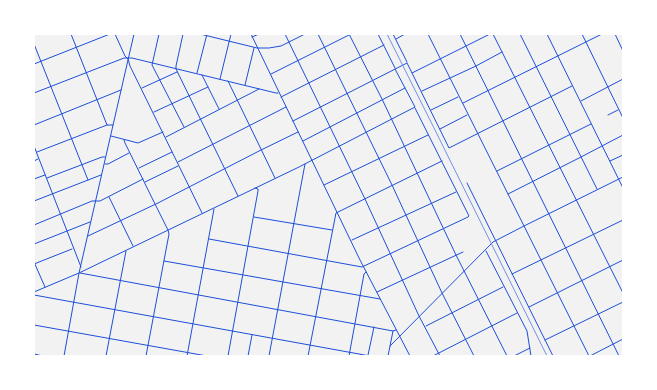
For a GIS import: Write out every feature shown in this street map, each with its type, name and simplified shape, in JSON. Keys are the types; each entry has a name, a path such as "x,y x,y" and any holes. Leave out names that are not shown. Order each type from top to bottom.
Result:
{"street":[{"path":"71,34 107,125"},
{"path":"34,64 110,34"},
{"path":"115,34 203,213"},
{"path":"64,356 79,273 134,34"},
{"path":"159,34 152,64 184,128"},
{"path":"183,34 176,69 238,196"},
{"path":"200,34 257,48 273,48 281,46 305,34"},
{"path":"220,79 231,34"},
{"path":"250,34 351,241 410,356"},
{"path":"252,37 259,34"},
{"path":"284,34 365,199 419,316 426,326 440,356"},
{"path":"318,34 406,215 442,293 474,356"},
{"path":"270,75 350,34 431,204 507,356"},
{"path":"209,239 360,267 469,217 378,34"},
{"path":"393,34 449,148 573,86"},
{"path":"396,39 405,34"},
{"path":"428,34 589,356 623,339"},
{"path":"460,34 620,356"},
{"path":"412,73 490,34"},
{"path":"493,34 623,293"},
{"path":"520,34 597,190"},
{"path":"547,34 623,188"},
{"path":"582,34 623,118"},
{"path":"462,103 602,34"},
{"path":"615,34 623,50"},
{"path":"197,74 207,35"},
{"path":"34,44 88,180"},
{"path":"281,97 384,45"},
{"path":"245,85 254,47"},
{"path":"421,92 502,52"},
{"path":"34,94 124,58 132,58 152,64 279,93"},
{"path":"293,121 407,63"},
{"path":"142,88 177,71"},
{"path":"202,75 219,110"},
{"path":"581,101 623,79"},
{"path":"228,81 275,178"},
{"path":"153,112 208,87"},
{"path":"302,141 405,88"},
{"path":"166,137 259,89"},
{"path":"34,125 121,90"},
{"path":"430,111 459,96"},
{"path":"178,163 286,107"},
{"path":"34,292 126,251 305,164 415,107"},
{"path":"608,115 619,109"},
{"path":"440,129 468,115"},
{"path":"496,172 592,124"},
{"path":"36,153 107,125 113,125"},
{"path":"111,136 138,143 163,132"},
{"path":"88,236 190,187 298,132"},
{"path":"324,185 428,134"},
{"path":"508,194 623,136"},
{"path":"124,140 169,234 146,356"},
{"path":"34,146 81,267"},
{"path":"138,168 172,151"},
{"path":"104,164 108,164 130,153"},
{"path":"610,161 623,155"},
{"path":"46,179 82,164 106,157"},
{"path":"34,161 39,159"},
{"path":"308,356 335,214 442,161"},
{"path":"268,356 305,164"},
{"path":"145,183 180,166"},
{"path":"34,179 44,175"},
{"path":"34,201 102,175"},
{"path":"390,346 495,240 623,177"},
{"path":"34,225 92,201 100,201 143,179"},
{"path":"467,183 553,356"},
{"path":"228,356 258,191 258,189 255,188"},
{"path":"351,241 456,192"},
{"path":"109,197 134,247"},
{"path":"187,356 214,208"},
{"path":"253,217 332,230"},
{"path":"512,275 623,220"},
{"path":"34,244 91,222"},
{"path":"45,288 34,263 73,248"},
{"path":"485,250 527,334 531,356"},
{"path":"106,356 126,251"},
{"path":"377,292 463,252"},
{"path":"528,307 623,260"},
{"path":"164,261 380,299"},
{"path":"349,356 364,274 366,271"},
{"path":"79,273 393,331 396,330"},
{"path":"426,326 504,287"},
{"path":"34,295 369,356 374,327"},
{"path":"545,340 623,302"},
{"path":"433,356 517,313"},
{"path":"34,325 207,356"},
{"path":"388,356 393,331"},
{"path":"248,356 252,335"},
{"path":"514,356 530,348"},
{"path":"34,354 43,356"}],"railway":[{"path":"387,34 547,356"}]}
